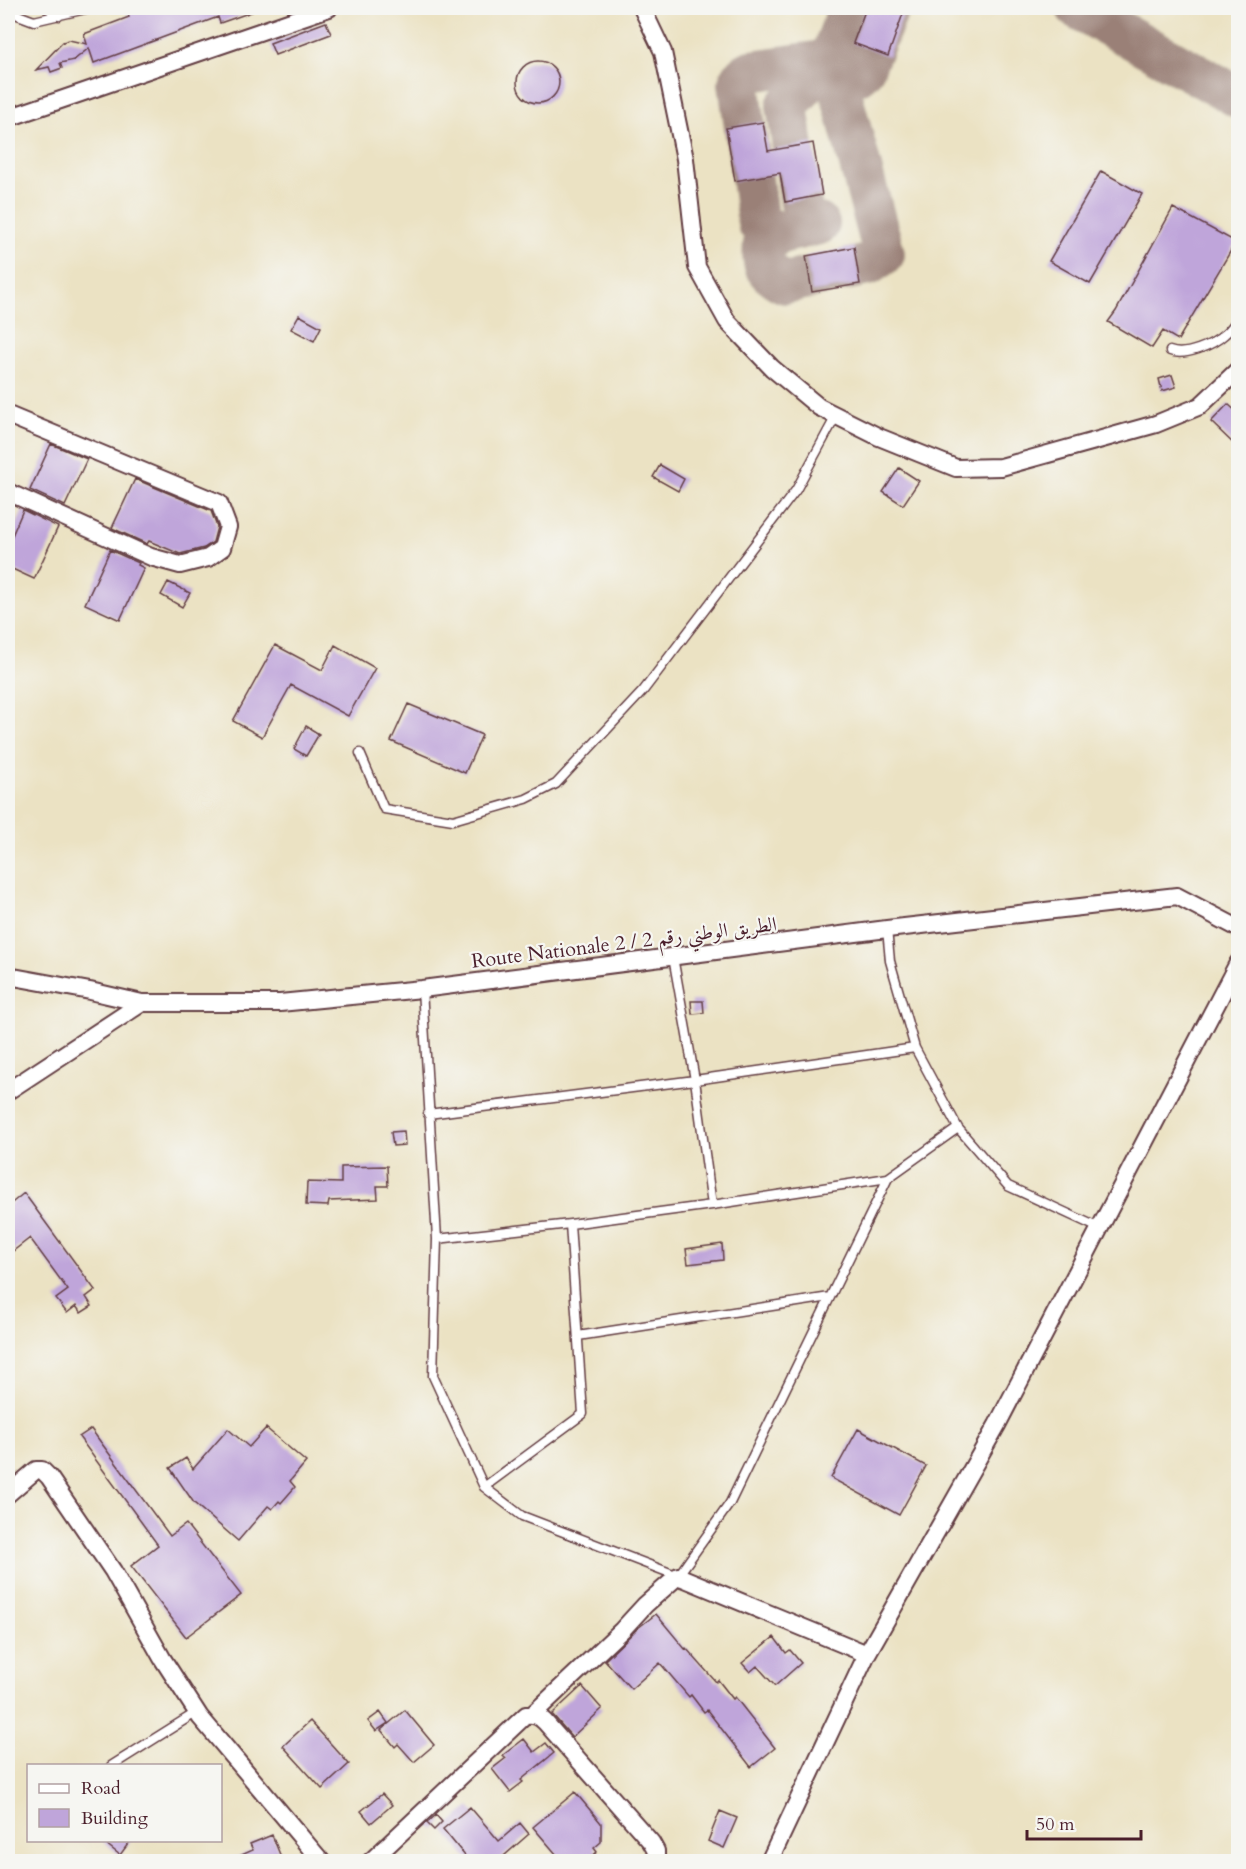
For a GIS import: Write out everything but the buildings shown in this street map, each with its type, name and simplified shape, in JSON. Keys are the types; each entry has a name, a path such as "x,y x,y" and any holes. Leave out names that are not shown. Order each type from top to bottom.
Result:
{"street":[{"path":"8,118 327,8"},
{"path":"642,8 663,52 685,159 697,267 727,321 772,368 819,407 879,437 956,468 1001,467 1156,424 1200,406 1239,370"},
{"path":"8,415 219,503 228,526 222,548 208,558 180,565 151,557 8,492"},
{"name":"Route Nationale 2 / الطريق الوطني رقم 2","path":"8,976 142,1003 280,1003 422,989 887,929 1177,896 1239,928"},
{"path":"769,1862 867,1654 997,1425 1239,963"},
{"path":"8,1091 142,1003"},
{"path":"8,1494 36,1470 43,1470 113,1571 162,1658 197,1712 322,1862"},
{"path":"533,1714 678,1576 867,1654"},
{"path":"370,1862 526,1715 533,1714 538,1715 545,1722 651,1842 656,1851 656,1862"}],"lane":[{"path":"14,8 18,15 34,21 90,8"},
{"path":"47,8 59,16"},
{"path":"1170,351 1177,354 1203,347 1224,335 1239,319"},
{"path":"360,753 384,809 453,820 526,799 556,784 650,682 796,490 836,416"},
{"path":"887,929 890,961 915,1048 958,1128 1008,1186 1099,1228"},
{"path":"673,957 695,1080 712,1205"},
{"path":"422,989 437,1239 434,1376 484,1487 522,1516 678,1576 730,1503 888,1178"},
{"path":"428,1114 695,1080 915,1048"},
{"path":"437,1239 712,1205 888,1178 958,1128"},
{"path":"484,1487 583,1414 570,1224"},
{"path":"578,1336 830,1297"},
{"path":"114,1764 197,1712"}],"taxiway":[{"path":"780,233 764,243 763,257 769,272 785,283 868,265 884,254 831,56 849,8"},
{"path":"832,66 840,74 848,77 856,75 864,68 889,8"},
{"path":"1077,8 1238,97"},
{"path":"801,203 787,106 831,56"},
{"path":"819,224 780,233 758,223 739,83 744,75 751,71 823,61 831,56"}]}
